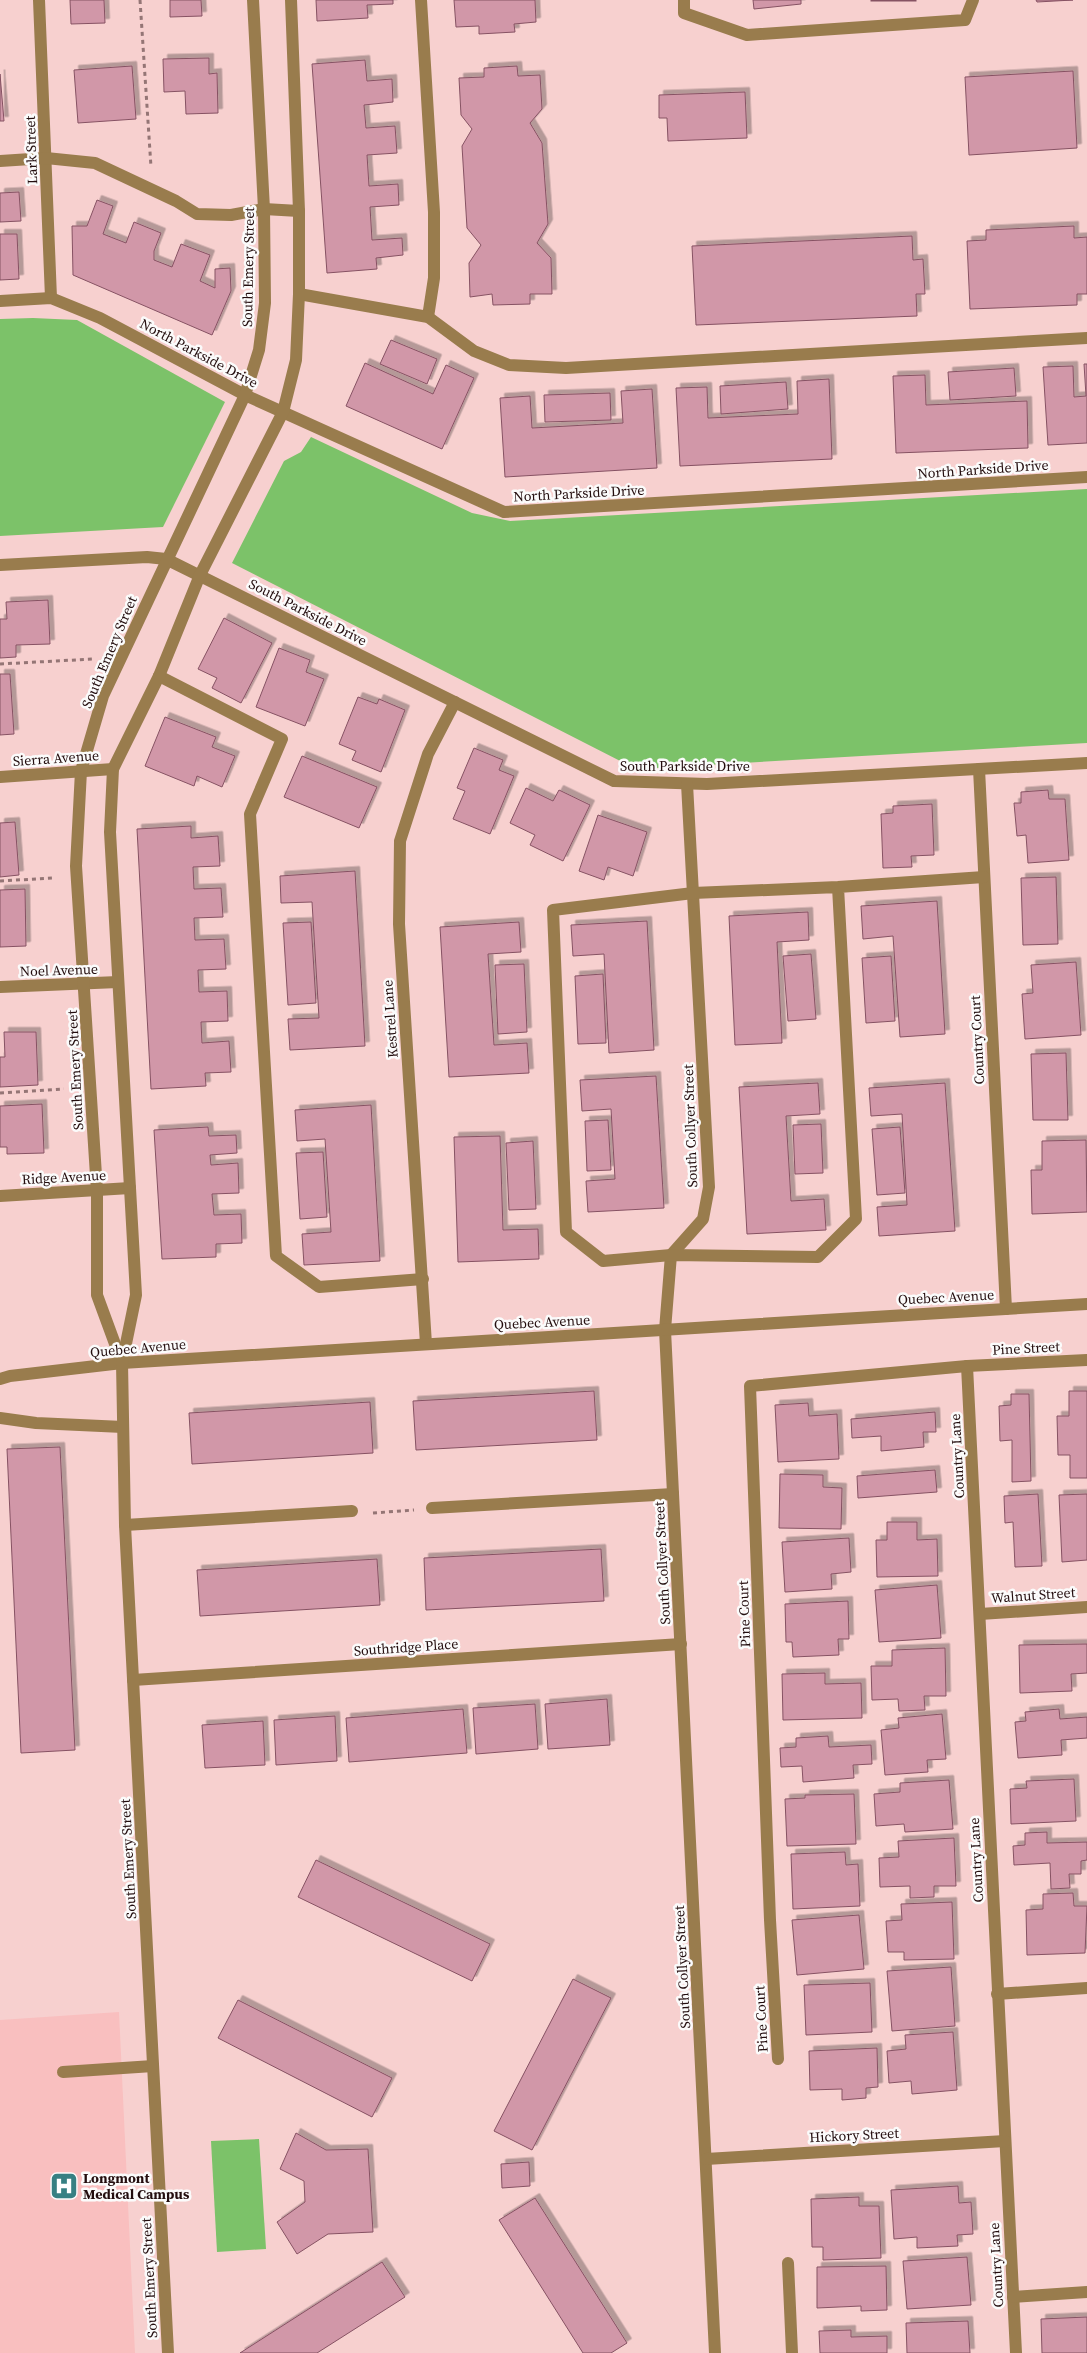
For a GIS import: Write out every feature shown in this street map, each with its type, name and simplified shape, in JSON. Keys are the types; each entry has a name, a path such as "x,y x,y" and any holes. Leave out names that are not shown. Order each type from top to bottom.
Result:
{"street":[{"name":"Lark Street","path":"39,0 51,298"},
{"name":"South Emery Street","path":"122,1363 98,1295 97,1191 76,866 81,771 103,696 245,395 260,350 265,303 264,209 253,0"},
{"name":"South Emery Street","path":"168,2353 125,1525 122,1363 136,1294 110,832 113,769 159,676 283,412 296,360 299,294 299,211 291,0"},
{"path":"422,0 434,212 434,278 428,317"},
{"path":"684,0 684,13 747,35 965,20 973,0"},
{"path":"0,161 46,158 95,163 152,189 197,214 231,215 264,209 299,211"},
{"path":"299,294 428,317 474,351 509,365 566,368 1087,338"},
{"name":"North Parkside Drive","path":"0,301 51,298 100,318 245,395 504,512 1087,477"},
{"path":"0,564 147,557 166,559"},
{"name":"South Parkside Drive","path":"166,559 614,781 687,784 1087,763"},
{"path":"159,676 282,739 250,814 276,1256 319,1287 423,1279"},
{"name":"Kestrel Lane","path":"426,1344 399,924 400,841 428,754 455,702"},
{"name":"Sierra Avenue","path":"0,777 113,769"},
{"name":"Country Court","path":"979,769 1006,1309"},
{"name":"South Collyer Street","path":"687,784 709,1187 703,1219 671,1255 665,1330 715,2353"},
{"path":"838,887 856,1219 818,1257 671,1255 603,1261 566,1232 553,910 693,893 838,887 984,877"},
{"name":"Noel Avenue","path":"0,987 118,982"},
{"name":"Ridge Avenue","path":"0,1196 130,1188"},
{"name":"Quebec Avenue","path":"0,1379 10,1376 122,1363 1087,1304"},
{"name":"Pine Street","path":"967,1366 1087,1360"},
{"name":"Country Lane","path":"967,1366 1016,2353"},
{"name":"Pine Court","path":"778,2059 770,1920 750,1386 967,1366"},
{"path":"0,1418 18,1421 124,1427"},
{"path":"426,1509 673,1494"},
{"path":"125,1525 352,1511"},
{"name":"Walnut Street","path":"980,1614 1087,1607"},
{"name":"Southridge Place","path":"133,1680 681,1644"},
{"path":"997,1994 1087,1988"},
{"path":"63,2072 153,2066"},
{"name":"Hickory Street","path":"706,2159 1005,2141"},
{"path":"788,2263 792,2353"},
{"path":"1013,2297 1087,2292"}],"path":[{"path":"140,0 152,189"},
{"path":"0,664 92,659"},
{"path":"0,881 52,878"},
{"path":"0,1093 64,1089"},
{"path":"364,1514 426,1509"}],"shaded area":[{"name":"Longmont Medical Campus","path":"119,2012 135,2353 0,2353 0,2020"}],"green space":[{"path":"0,319 77,320 225,402 163,527 0,536"},
{"path":"311,437 472,513 510,521 1087,489 1087,743 656,768 632,767 232,563 284,461 301,452"},
{"path":"259,2139 266,2249 217,2252 211,2141"}],"building":[{"path":"70,0 104,0 105,23 71,24"},
{"path":"170,0 201,0 202,16 170,17"},
{"path":"316,0 393,0 393,4 367,5 368,18 317,21"},
{"path":"454,0 535,0 536,22 514,24 515,32 479,34 479,26 456,27"},
{"path":"753,0 801,0 801,4 754,9"},
{"path":"916,0 916,1 871,1"},
{"path":"1036,0 1073,0 1037,2"},
{"path":"209,58 209,74 217,73 218,113 186,114 185,91 164,92 163,59"},
{"path":"365,60 367,81 392,79 393,102 364,105 366,128 395,126 397,153 367,155 369,186 398,184 399,205 370,207 372,240 402,238 403,255 376,258 377,269 327,273 312,64"},
{"path":"132,66 136,119 78,123 74,70"},
{"path":"517,66 518,76 540,75 542,109 530,123 542,143 548,224 537,243 551,258 552,294 530,294 530,304 493,305 492,294 470,297 469,263 481,245 467,228 462,146 472,129 461,115 459,78 484,77 484,68"},
{"path":"1073,71 1077,148 969,155 965,77"},
{"path":"0,74 4,121 0,121"},
{"path":"745,92 747,138 668,141 667,118 659,118 659,95"},
{"path":"19,192 21,221 0,222 0,193"},
{"path":"97,200 113,206 103,234 126,243 134,222 161,233 154,251 154,260 172,267 181,244 210,255 200,281 215,288 215,269 230,268 231,291 212,335 73,275 72,226 87,226"},
{"path":"1074,226 1074,238 1087,237 1087,294 1077,294 1077,305 970,309 967,241 986,240 986,230"},
{"path":"0,234 17,234 19,279 0,280"},
{"path":"912,236 913,260 923,259 925,294 916,294 917,316 696,325 692,246"},
{"path":"391,340 437,359 427,384 380,364"},
{"path":"365,363 433,394 446,365 474,378 442,449 346,406"},
{"path":"1084,364 1087,364 1087,443 1048,445 1043,367 1073,366 1074,397 1086,396"},
{"path":"1014,368 1016,396 950,400 948,372"},
{"path":"925,375 926,405 1027,401 1028,448 896,453 893,376"},
{"path":"829,379 832,459 680,466 676,388 707,387 708,418 798,414 797,381"},
{"path":"786,382 788,409 721,414 720,386"},
{"path":"652,389 657,468 505,477 500,398 530,396 532,428 623,423 621,391"},
{"path":"610,393 611,420 545,422 544,395"},
{"path":"48,600 50,644 16,645 16,657 0,658 0,619 7,619 6,602"},
{"path":"224,618 272,643 241,703 212,688 217,678 198,669"},
{"path":"279,648 310,660 306,672 324,679 305,726 256,707"},
{"path":"0,674 10,674 14,734 0,735"},
{"path":"358,697 377,704 379,699 405,710 381,772 352,760 356,751 339,744"},
{"path":"165,717 216,737 212,747 235,756 222,787 197,776 194,786 145,766"},
{"path":"474,748 503,760 499,770 514,776 490,834 453,819 465,791 457,788"},
{"path":"302,756 377,787 359,828 284,797"},
{"path":"526,788 553,801 559,790 590,805 563,861 530,845 535,835 510,823"},
{"path":"1048,790 1049,799 1065,799 1069,860 1028,863 1026,835 1017,836 1014,803 1021,803 1021,792"},
{"path":"932,804 934,855 911,856 912,867 883,868 881,814 893,813 893,806"},
{"path":"598,815 647,832 633,876 608,867 604,880 579,871"},
{"path":"15,822 19,875 0,877 0,823"},
{"path":"191,826 191,838 218,836 220,866 193,867 194,889 221,888 223,917 194,918 195,940 224,939 226,969 198,970 199,992 227,991 228,1021 201,1022 202,1043 229,1041 231,1072 205,1073 206,1086 151,1089 137,829"},
{"path":"355,871 365,1046 290,1050 288,1019 319,1018 312,902 281,903 280,876"},
{"path":"1056,877 1058,944 1023,945 1021,878"},
{"path":"25,889 26,946 0,947 0,890"},
{"path":"937,901 945,1034 900,1037 893,936 863,939 861,906"},
{"path":"808,912 809,940 777,942 782,1043 735,1045 729,916"},
{"path":"647,921 654,1050 609,1053 604,954 573,956 571,925"},
{"path":"311,922 316,1003 288,1005 283,923"},
{"path":"519,922 521,952 488,954 494,1045 527,1043 529,1073 449,1077 440,927"},
{"path":"811,954 816,1019 788,1021 783,956"},
{"path":"891,956 895,1021 866,1023 862,958"},
{"path":"1076,962 1081,1035 1025,1039 1022,994 1033,993 1031,965"},
{"path":"524,964 527,1032 498,1034 495,965"},
{"path":"603,974 606,1043 578,1044 575,976"},
{"path":"4,1032 36,1032 38,1085 0,1087 0,1057 5,1057"},
{"path":"1066,1053 1068,1120 1033,1120 1031,1054"},
{"path":"656,1076 664,1208 588,1212 586,1181 615,1179 611,1109 582,1111 580,1080"},
{"path":"818,1083 820,1114 786,1116 791,1201 824,1199 826,1230 747,1234 739,1087"},
{"path":"945,1083 955,1231 879,1236 877,1207 907,1205 902,1114 871,1116 869,1088"},
{"path":"42,1104 44,1153 7,1154 7,1147 0,1147 0,1106"},
{"path":"371,1105 380,1261 304,1265 302,1234 331,1232 325,1139 297,1141 295,1110"},
{"path":"608,1120 611,1170 587,1171 585,1121"},
{"path":"821,1124 823,1173 795,1174 793,1125"},
{"path":"208,1127 209,1136 236,1135 237,1153 210,1155 211,1165 238,1163 239,1193 212,1194 214,1215 241,1214 242,1243 216,1244 216,1257 162,1259 154,1130"},
{"path":"900,1127 905,1193 877,1195 872,1129"},
{"path":"500,1136 503,1230 538,1229 539,1259 458,1262 454,1137"},
{"path":"1086,1140 1087,1212 1032,1214 1031,1170 1042,1170 1042,1141"},
{"path":"533,1141 536,1209 509,1210 506,1143"},
{"path":"323,1152 327,1217 300,1219 296,1153"},
{"path":"594,1391 597,1440 416,1450 413,1401"},
{"path":"1069,1391 1087,1391 1087,1478 1070,1478 1070,1455 1058,1455 1057,1416 1069,1416"},
{"path":"1011,1394 1029,1394 1031,1481 1012,1482 1012,1440 1000,1441 999,1406 1011,1405"},
{"path":"370,1402 373,1453 192,1464 189,1413"},
{"path":"808,1403 809,1416 837,1414 839,1459 778,1462 775,1405"},
{"path":"935,1412 936,1432 923,1432 924,1447 881,1451 881,1436 852,1438 851,1419"},
{"path":"60,1447 75,1750 21,1753 7,1449"},
{"path":"935,1470 937,1492 858,1498 857,1476"},
{"path":"780,1474 823,1475 823,1487 842,1488 841,1529 779,1528"},
{"path":"1038,1494 1042,1566 1015,1567 1013,1522 1005,1523 1004,1496"},
{"path":"1087,1494 1087,1560 1062,1562 1059,1495"},
{"path":"887,1522 917,1522 917,1540 937,1539 938,1576 877,1577 876,1540 887,1540"},
{"path":"849,1538 851,1572 831,1574 832,1589 785,1592 782,1542"},
{"path":"601,1549 604,1601 426,1610 424,1558"},
{"path":"377,1559 380,1605 200,1616 197,1570"},
{"path":"937,1585 941,1638 879,1642 875,1590"},
{"path":"848,1601 849,1639 838,1639 839,1655 793,1657 792,1642 786,1642 785,1604"},
{"path":"1087,1644 1087,1673 1071,1674 1072,1691 1020,1693 1019,1645"},
{"path":"945,1648 946,1696 924,1696 925,1710 899,1711 898,1699 872,1700 871,1666 892,1666 892,1650"},
{"path":"825,1673 825,1684 861,1683 862,1718 783,1720 782,1674"},
{"path":"607,1699 610,1745 548,1749 545,1704"},
{"path":"535,1704 538,1749 476,1754 473,1708"},
{"path":"463,1709 467,1753 349,1762 346,1718"},
{"path":"1059,1709 1060,1719 1087,1717 1087,1738 1061,1740 1062,1755 1018,1758 1015,1722 1026,1721 1025,1712"},
{"path":"942,1714 946,1759 927,1760 928,1772 885,1775 881,1730 899,1728 898,1718"},
{"path":"335,1716 337,1761 276,1765 274,1720"},
{"path":"263,1721 265,1765 205,1768 202,1725"},
{"path":"828,1736 829,1747 871,1745 872,1764 853,1765 854,1778 803,1782 802,1766 781,1767 780,1748 796,1747 796,1738"},
{"path":"1074,1779 1076,1821 1011,1824 1010,1789 1027,1788 1026,1781"},
{"path":"949,1780 953,1829 905,1832 904,1824 876,1826 874,1794 900,1792 900,1783"},
{"path":"854,1794 856,1844 787,1846 785,1799 805,1798 805,1795"},
{"path":"1047,1832 1047,1843 1087,1842 1087,1860 1081,1861 1081,1874 1069,1874 1070,1888 1051,1889 1050,1863 1014,1865 1013,1846 1025,1845 1025,1833"},
{"path":"954,1838 956,1886 934,1886 934,1897 910,1898 910,1886 880,1887 879,1858 899,1857 898,1841"},
{"path":"845,1852 846,1865 858,1864 860,1906 793,1909 791,1854"},
{"path":"316,1860 490,1944 472,1981 298,1897"},
{"path":"1073,1893 1074,1906 1087,1906 1085,1953 1027,1955 1026,1910 1043,1909 1043,1894"},
{"path":"952,1902 954,1959 904,1960 904,1952 888,1952 886,1921 902,1920 901,1904"},
{"path":"859,1915 864,1969 797,1975 792,1920"},
{"path":"951,1967 955,2026 892,2031 887,1971"},
{"path":"573,1979 611,1998 532,2150 494,2131"},
{"path":"870,1983 872,2032 806,2035 804,1985"},
{"path":"238,2000 392,2078 372,2117 218,2038"},
{"path":"953,2032 957,2090 912,2094 911,2081 889,2083 887,2051 906,2049 905,2035"},
{"path":"877,2048 878,2087 866,2088 866,2098 842,2100 842,2089 810,2090 809,2051"},
{"path":"296,2133 326,2150 368,2149 373,2232 328,2234 297,2254 277,2222 305,2202 304,2181 280,2169"},
{"path":"529,2162 530,2186 502,2188 501,2164"},
{"path":"958,2186 959,2203 971,2202 973,2234 957,2235 958,2246 917,2248 917,2237 894,2239 891,2190"},
{"path":"859,2197 859,2206 879,2206 881,2258 823,2260 823,2247 812,2247 811,2199"},
{"path":"535,2198 627,2343 611,2353 583,2353 499,2220"},
{"path":"967,2257 971,2305 907,2309 903,2261"},
{"path":"382,2262 405,2297 317,2353 240,2353"},
{"path":"886,2266 887,2310 861,2311 861,2306 817,2308 817,2267"},
{"path":"1087,2317 1087,2353 1042,2353 1041,2319"},
{"path":"968,2321 970,2353 907,2353 906,2323"},
{"path":"851,2330 851,2337 887,2336 887,2353 820,2353 819,2331"}],"place":[{"name":"Longmont Medical Campus","path":"64,2186"}]}
